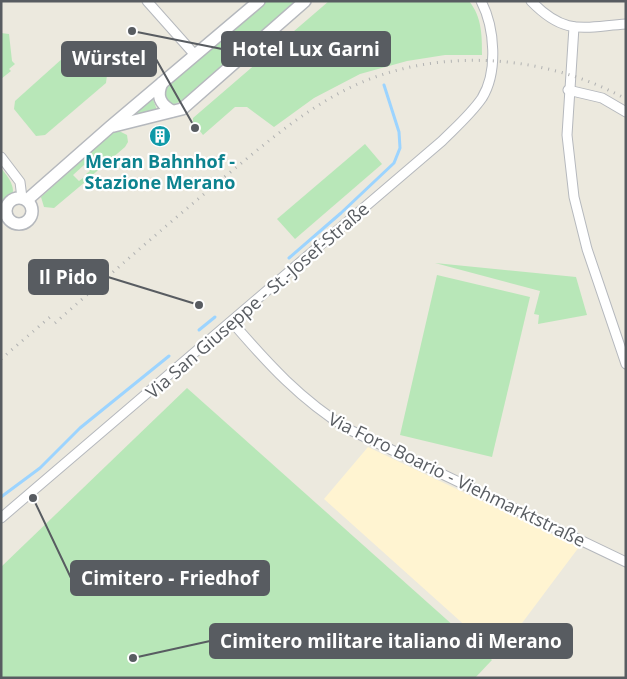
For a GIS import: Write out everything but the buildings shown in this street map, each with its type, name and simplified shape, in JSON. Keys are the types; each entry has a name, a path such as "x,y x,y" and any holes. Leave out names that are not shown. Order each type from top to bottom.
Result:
{"street":[{"path":"147,1 195,55"},
{"path":"1,157 20,182 25,199 33,210 30,219 22,225 5,217 10,202 16,198 25,199 38,189 259,1"},
{"path":"110,127 182,109 305,1"},
{"name":"Via San Giuseppe - St.-Josef-Straße","path":"1,518 232,322 442,141 470,114 488,86 491,66 492,39 490,20 481,1"},
{"path":"532,1 557,23 574,27 626,24"},
{"path":"574,27 566,135 574,197 587,249 626,364"},
{"path":"162,83 159,93 160,100 166,108 172,111"},
{"path":"568,90 602,98 626,112"},
{"path":"20,182 38,189"},
{"name":"Via Foro Boario - Viehmarktstraße","path":"232,322 294,389 323,414 348,429 626,562"}],"shaded area":[{"path":"368,447 579,547 498,655 324,499"}],"green space":[{"path":"265,1 296,1 181,101 173,105 166,103 163,92 165,87"},
{"path":"329,1 469,1 479,20 482,55 445,55 407,61 360,74 314,98 274,127 247,107 235,107 203,135 193,122 193,118"},
{"path":"1,33 9,34 12,61 15,64 9,69 11,71 1,79"},
{"path":"83,47 107,75 106,83 45,135 36,136 14,109 15,101 73,49"},
{"path":"151,94 157,110 125,118"},
{"path":"119,131 127,135 128,142 125,147 89,178 86,174 90,171 84,165 73,175 79,181 83,178 85,182 54,208 44,207 41,197 112,133"},
{"path":"365,144 382,164 295,239 277,219"},
{"path":"1,168 11,183 13,193 1,205"},
{"path":"435,263 576,277 587,315 538,324 539,315 534,314 540,291"},
{"path":"437,275 530,297 492,457 400,435"},
{"path":"187,388 492,660 475,678 1,678 1,567"}],"waterway":[{"path":"289,258 341,213 394,163 400,148 399,132 384,85"},
{"path":"199,330 215,317"},
{"path":"1,497 40,468 80,428 169,356"}],"railway":[{"path":"55,323 188,208 278,134 325,101 360,83 392,72 426,64 460,61 495,61 529,65 563,73 595,84 626,99"},
{"path":"1,359 50,317"}],"place":[{"name":"Hotel Lux Garni","path":"132,31"},
{"name":"Würstel","path":"195,128"},
{"name":"Meran Bahnhof - Stazione Merano","path":"160,136"},
{"name":"Il Pido","path":"199,305"},
{"name":"Cimitero - Friedhof","path":"33,498"},
{"name":"Cimitero militare italiano di Merano","path":"133,658"}]}
